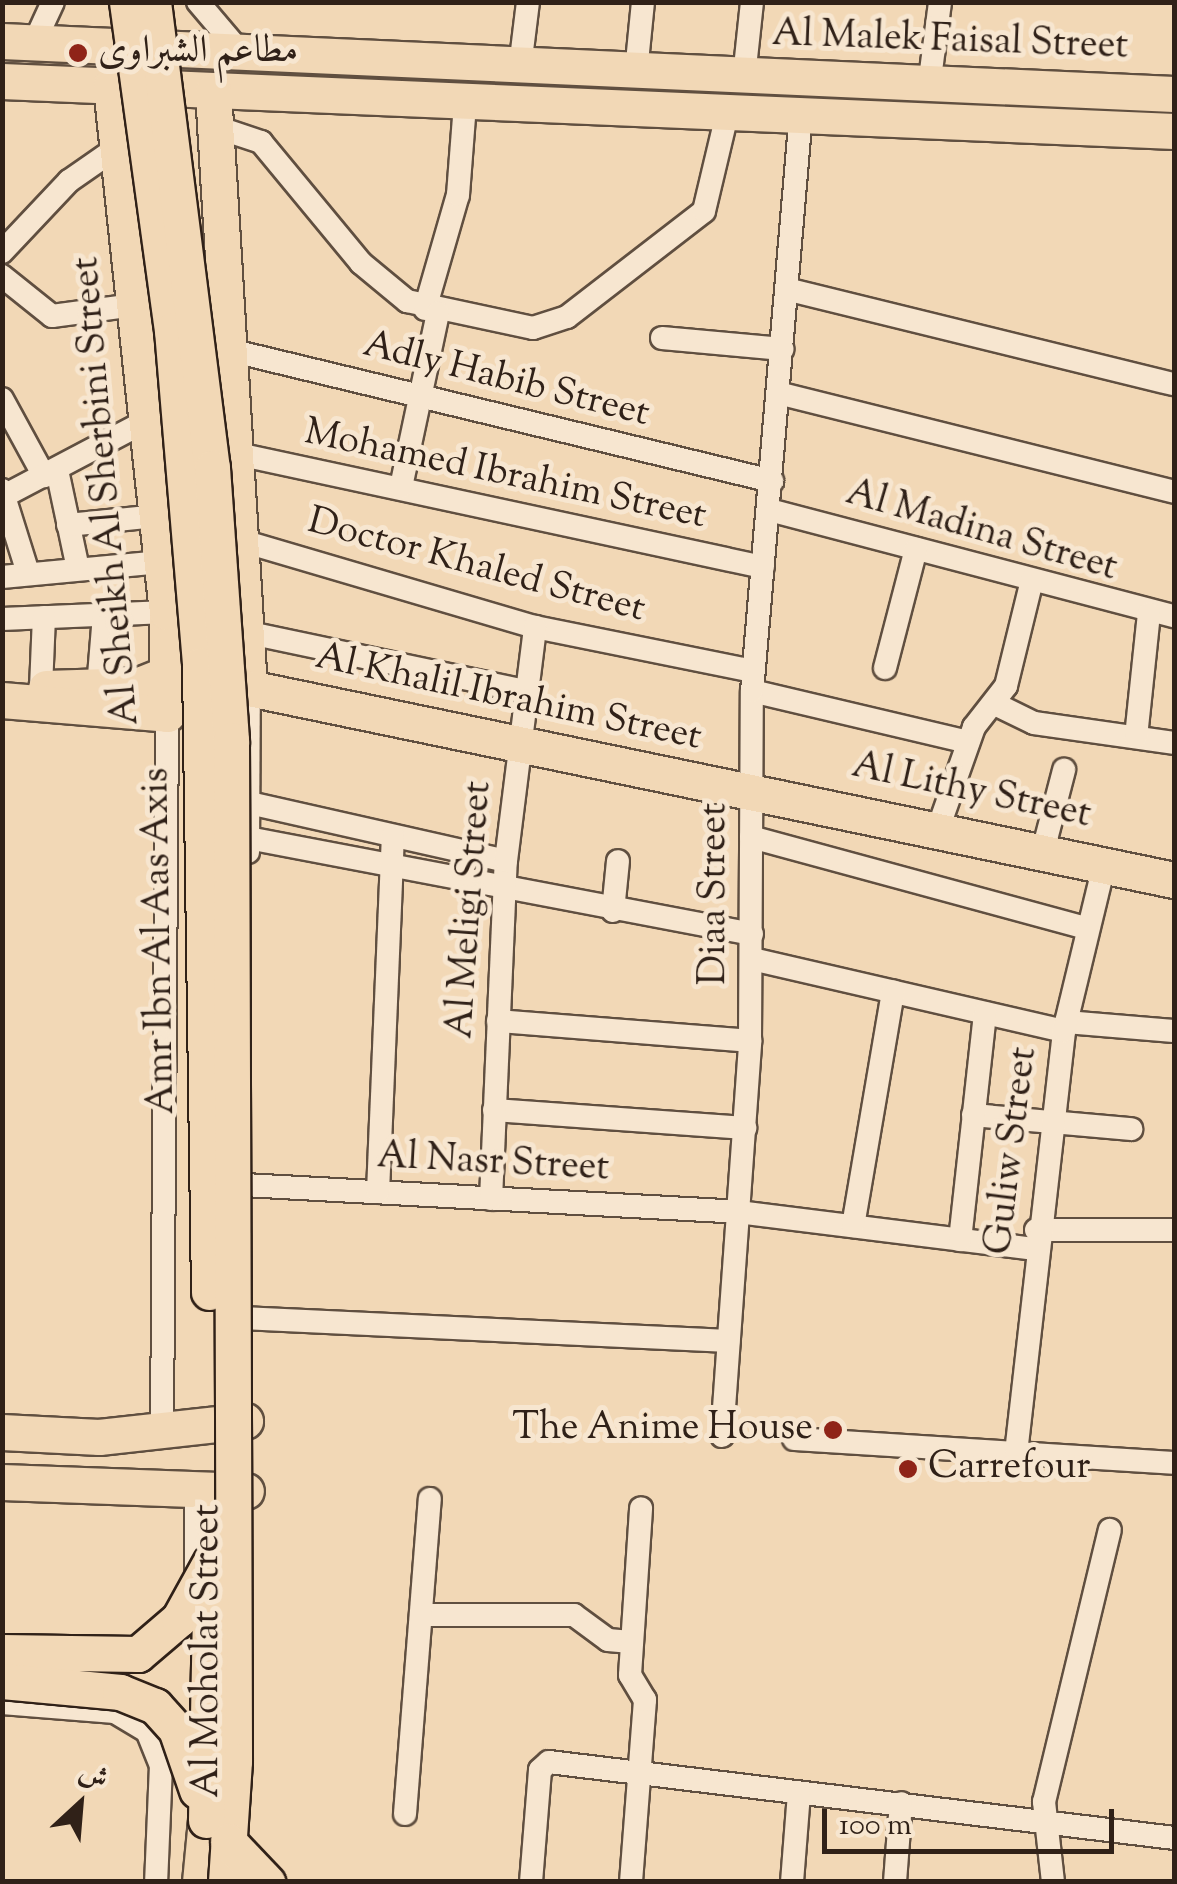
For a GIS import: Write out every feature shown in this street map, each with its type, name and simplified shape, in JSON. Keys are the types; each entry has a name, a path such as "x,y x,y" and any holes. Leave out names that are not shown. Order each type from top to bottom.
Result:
{"main road":[{"name":"Amr Ibn Al Aas Axis","path":"126,2 172,330 200,665 211,1562 217,1830 226,1882"},
{"name":"Amr Ibn Al Aas Axis","path":"154,2 210,451 231,740 217,1830 200,1882"},
{"name":"Al Malek Faisal Street","path":"18,41 237,48 520,68 1174,94"},
{"name":"Al Malek Faisal Street","path":"2,81 111,86 213,108 465,103 728,110 1174,131"},
{"name":"Al Sheikh Al Sherbini Street","path":"111,86 129,220 134,305 167,612 168,714"},
{"path":"213,108 214,206 249,688"},
{"path":"129,220 142,189 174,176 214,206"},
{"path":"2,692 98,688 168,674"},
{"name":"Al Khalil Ibrahim Street","path":"249,688 518,750 750,792"},
{"path":"2,700 168,714"},
{"name":"Al Lithy Street","path":"750,792 1044,847 1174,880"},
{"path":"2,1432 162,1431 245,1421"},
{"path":"2,1482 246,1491"},
{"path":"2,1652 138,1654 179,1619 211,1562"},
{"path":"2,1682 120,1692 155,1706 176,1729 217,1830 267,1882"}],"street":[{"path":"18,41 53,2"},
{"path":"198,2 237,48"},
{"path":"520,68 528,2"},
{"path":"636,72 643,2"},
{"path":"744,76 752,2"},
{"path":"929,86 940,2"},
{"path":"401,488 432,311 458,195 465,103"},
{"path":"213,108 261,142 375,278 432,311 515,328 566,317 704,211 728,110"},
{"name":"Diaa Street","path":"722,1436 750,1041 753,681 802,114"},
{"path":"2,252 69,181 118,147"},
{"path":"2,276 52,316 134,305"},
{"path":"786,288 1174,384"},
{"path":"662,338 782,348"},
{"name":"Adly Habib Street","path":"224,349 772,481"},
{"path":"778,393 1174,492"},
{"path":"2,400 50,473 78,568"},
{"path":"28,573 3,494 146,421"},
{"name":"Mohamed Ibrahim Street","path":"233,453 762,567"},
{"name":"Al Madina Street","path":"769,510 1149,614 1174,616"},
{"path":"68,524 156,516"},
{"name":"Doctor Khaled Street","path":"240,540 535,627 753,681 968,742"},
{"path":"885,668 916,549"},
{"path":"2,577 161,562"},
{"path":"939,826 968,742 995,704 1032,580"},
{"path":"2,618 167,612"},
{"path":"98,688 104,614"},
{"path":"1136,737 1149,614"},
{"path":"41,688 44,617"},
{"name":"Al Meligi Street","path":"491,1198 506,861 524,691 535,627"},
{"path":"245,632 524,691"},
{"path":"245,1421 242,1318 249,688"},
{"path":"995,704 1034,724 1174,742"},
{"name":"Al Sheikh Al Sherbini Street","path":"162,1431 168,714"},
{"path":"1044,847 1064,770"},
{"path":"250,803 506,861"},
{"path":"378,1192 393,836"},
{"path":"751,837 1088,928"},
{"path":"248,838 504,892 752,934"},
{"path":"613,911 618,861"},
{"name":"Guliw Street","path":"1016,1453 1035,1239 1065,1026 1105,862"},
{"path":"752,959 985,1013 1065,1026 1174,1027"},
{"path":"853,1226 893,992"},
{"path":"960,1240 985,1013"},
{"path":"498,1021 750,1041"},
{"path":"494,1110 745,1128"},
{"path":"974,1114 1131,1129"},
{"name":"Al Nasr Street","path":"244,1185 738,1212 960,1240 1174,1230"},
{"path":"242,1318 728,1341"},
{"name":"Al Moholat Street","path":"242,1882 245,1421"},
{"path":"794,1440 1174,1462"},
{"name":"Al Moholat Street","path":"192,1882 199,1490"},
{"path":"406,1814 430,1498"},
{"path":"632,1882 645,1700 630,1675 641,1508"},
{"path":"1052,1882 1042,1819 1110,1530"},
{"path":"421,1615 574,1615 602,1637 631,1642"},
{"path":"2,1702 115,1712 147,1731 161,1765 156,1882"},
{"path":"532,1882 542,1765 901,1802 1174,1838"},
{"path":"792,1882 799,1793"},
{"path":"895,1882 901,1802"}],"place":[{"name":"مطاعم الشبراوى","path":"78,53"},
{"name":"The Anime House","path":"833,1430"},
{"name":"Carrefour","path":"908,1469"}]}
